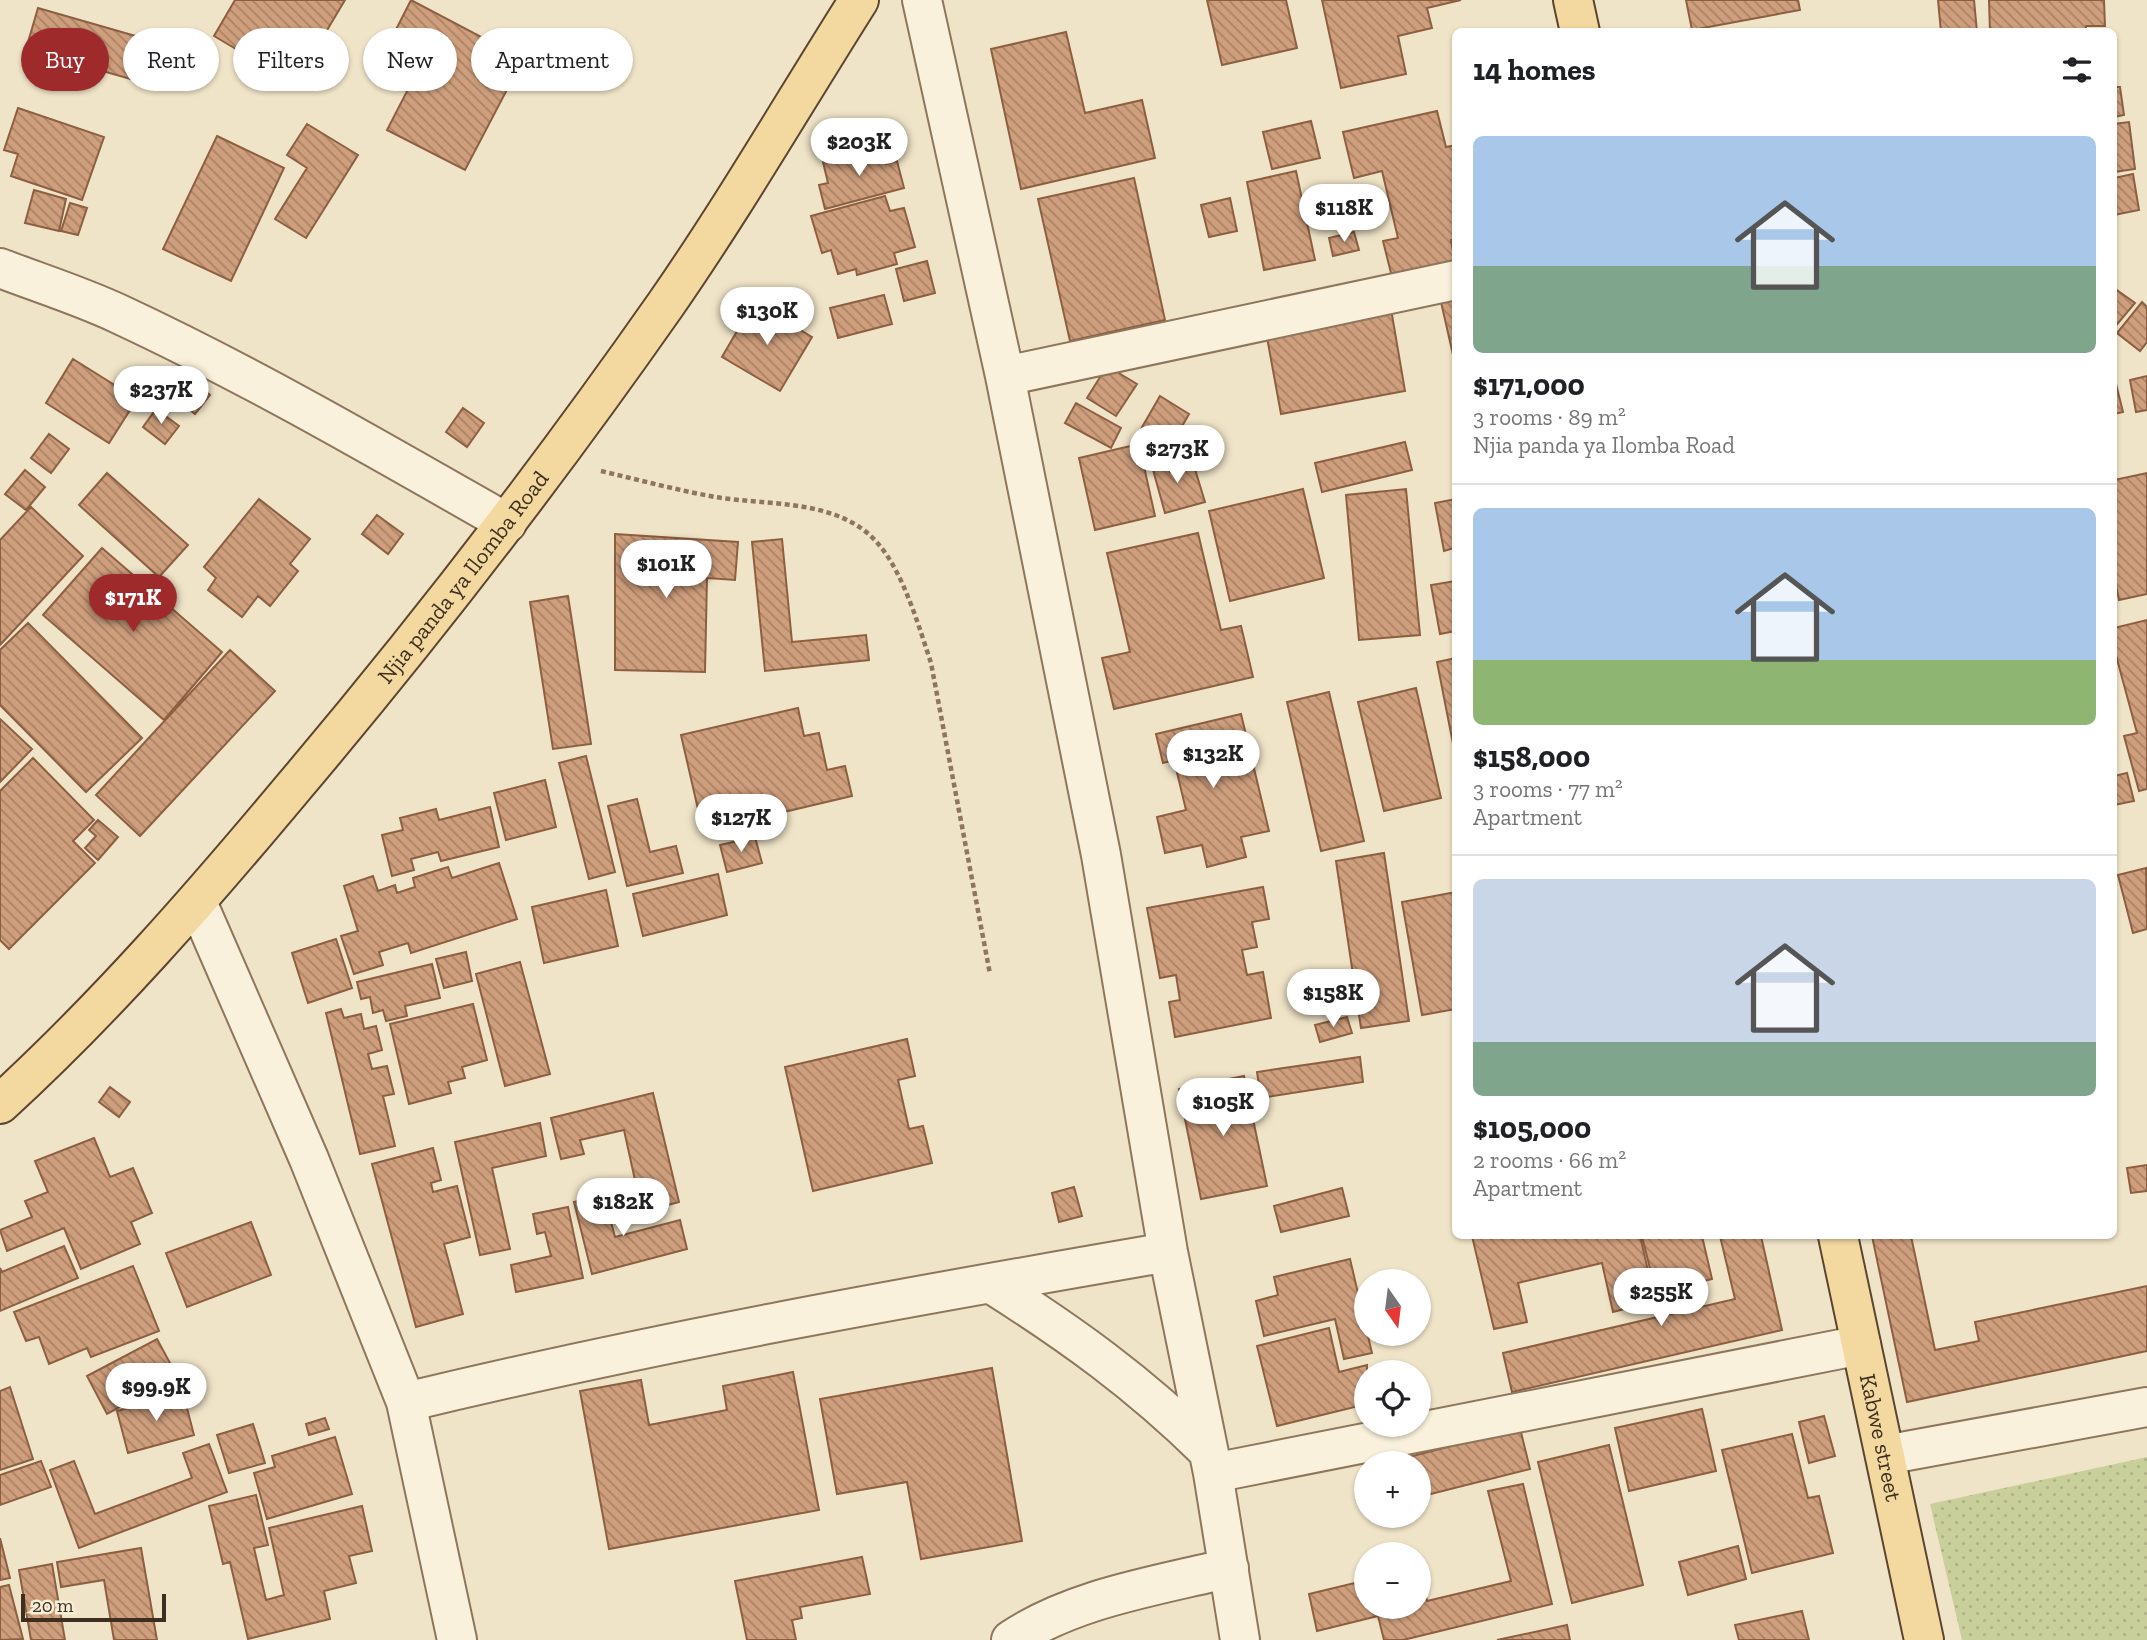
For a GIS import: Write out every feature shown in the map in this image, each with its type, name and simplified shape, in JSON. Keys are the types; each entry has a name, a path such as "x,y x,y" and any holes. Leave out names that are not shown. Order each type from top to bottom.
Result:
{"main road":[{"name":"Njia panda ya Ilomba Road","path":"0,1104 34,1073 197,902 402,658 507,523 668,302 859,0"},
{"path":"1573,0 1579,28"},
{"name":"Kabwe street","path":"1839,1239 1924,1640"}],"street":[{"path":"922,0 1005,376 1101,855 1168,1252 1210,1462 1240,1640"},
{"path":"0,268 116,313 204,356 345,431 507,523"},
{"path":"1005,376 1452,281"},
{"path":"197,902 309,1159 406,1402 457,1640"},
{"path":"406,1402 553,1366 702,1335 1168,1252"},
{"path":"990,1283 1047,1319 1156,1399 1210,1462"},
{"path":"1210,1462 1861,1345"},
{"path":"1885,1455 2147,1407"},
{"path":"1011,1640 1034,1624 1111,1597 1229,1568"}],"path":[{"path":"552,460 716,497 811,509 839,516 859,526 881,546 915,615 931,663 990,974"}],"green space":[{"path":"2147,1457 2147,1640 1962,1640 1930,1504"}],"building":[{"path":"235,0 345,0 328,28 233,28 233,47 219,39 219,28"},
{"path":"411,0 471,32 471,91 506,91 465,170 387,130 407,91 457,91 457,28 397,28"},
{"path":"1207,0 1286,0 1297,48 1222,65"},
{"path":"1322,0 1461,0 1427,8 1432,28 1398,36 1406,74 1341,88"},
{"path":"1686,0 1798,0 1800,10 1692,28"},
{"path":"1938,0 1974,0 1977,28 1941,28"},
{"path":"1989,0 2104,0 2105,26 1990,28"},
{"path":"38,8 108,28 32,28"},
{"path":"109,28 123,32 123,77 109,73"},
{"path":"1066,32 1085,113 1142,100 1155,158 1021,189 991,49"},
{"path":"2117,87 2120,87 2124,115 2117,116"},
{"path":"18,108 104,137 82,200 11,176 18,154 4,150"},
{"path":"1437,111 1446,147 1452,146 1452,267 1393,281 1383,241 1398,238 1382,171 1354,178 1343,132"},
{"path":"1311,121 1320,158 1272,169 1263,132"},
{"path":"2129,122 2135,169 2117,172 2117,124"},
{"path":"307,124 358,155 306,238 275,219 307,168 287,155"},
{"path":"217,136 284,168 231,281 163,249"},
{"path":"882,146 886,164 897,161 904,188 825,209 819,185 828,183 823,162"},
{"path":"1296,171 1315,260 1264,270 1247,182"},
{"path":"2133,174 2139,210 2117,214 2117,177"},
{"path":"1134,178 1165,320 1070,341 1038,199"},
{"path":"34,190 66,199 59,231 25,223"},
{"path":"885,196 890,211 904,208 915,247 894,253 897,264 857,275 856,269 838,274 831,250 822,253 811,216"},
{"path":"1230,198 1237,231 1209,237 1201,205"},
{"path":"70,203 87,208 78,235 61,231"},
{"path":"1354,232 1359,250 1333,256 1329,238"},
{"path":"927,261 935,293 904,301 896,269"},
{"path":"2117,290 2135,303 2117,324"},
{"path":"884,295 892,324 838,338 830,308"},
{"path":"1452,300 1452,350 1441,302"},
{"path":"754,302 812,337 780,391 722,357"},
{"path":"2142,302 2147,307 2147,342 2140,351 2117,333"},
{"path":"1391,309 1405,391 1281,414 1266,332"},
{"path":"73,359 137,399 109,443 46,403"},
{"path":"1107,366 1137,384 1116,416 1087,398"},
{"path":"2147,376 2147,410 2136,412 2130,380"},
{"path":"189,378 210,395 195,414 174,397"},
{"path":"2117,388 2123,412 2117,413"},
{"path":"1160,396 1189,414 1170,447 1141,429"},
{"path":"1076,403 1121,428 1111,448 1065,423"},
{"path":"463,408 484,423 467,447 446,432"},
{"path":"156,409 179,426 165,444 143,427"},
{"path":"49,434 69,449 51,473 31,458"},
{"path":"1405,442 1412,470 1322,492 1315,463"},
{"path":"1139,444 1155,516 1095,530 1079,458"},
{"path":"1166,454 1170,472 1194,466 1205,502 1165,513 1150,459"},
{"path":"25,470 45,487 26,510 5,494"},
{"path":"107,473 188,545 159,577 79,505"},
{"path":"2147,473 2147,594 2119,600 2117,591 2117,479"},
{"path":"1303,489 1324,578 1230,601 1209,511"},
{"path":"1406,489 1420,635 1359,640 1346,495"},
{"path":"259,499 310,539 290,564 298,571 270,606 258,596 242,617 208,590 216,578 204,567"},
{"path":"1452,500 1452,549 1444,551 1435,503"},
{"path":"31,507 83,556 0,645 0,540"},
{"path":"377,515 403,534 388,554 362,534"},
{"path":"1198,533 1221,630 1241,626 1253,677 1114,709 1102,658 1130,652 1107,553"},
{"path":"615,534 738,542 735,580 707,578 705,672 615,670"},
{"path":"782,539 792,642 866,635 869,660 765,671 752,542"},
{"path":"102,548 222,652 164,720 43,615"},
{"path":"1452,582 1452,632 1440,634 1431,585"},
{"path":"568,596 591,744 553,749 530,602"},
{"path":"2147,620 2147,789 2139,791 2124,736 2137,733 2117,659 2117,627"},
{"path":"28,623 142,738 86,792 0,705 0,650"},
{"path":"230,650 275,691 140,836 96,795"},
{"path":"1452,659 1452,739 1437,662"},
{"path":"1416,688 1441,798 1384,811 1358,702"},
{"path":"1329,692 1364,841 1321,851 1287,702"},
{"path":"798,708 804,736 819,733 827,770 845,766 852,796 703,831 681,735"},
{"path":"1241,714 1269,831 1241,837 1246,857 1207,867 1202,845 1165,853 1157,817 1186,810 1174,760 1163,763 1156,734"},
{"path":"0,719 32,749 0,782"},
{"path":"586,756 615,872 589,879 559,763"},
{"path":"33,758 94,820 73,841 95,863 9,949 0,940 0,791"},
{"path":"2127,773 2134,801 2117,804 2117,775"},
{"path":"545,780 556,827 506,840 494,793"},
{"path":"637,799 650,852 676,846 683,873 627,886 608,806"},
{"path":"490,807 499,847 441,861 438,852 411,859 414,870 392,876 382,835 403,830 400,818 436,809 439,820"},
{"path":"98,820 118,837 98,860 85,848 96,836 89,830"},
{"path":"755,837 762,863 727,872 720,845"},
{"path":"1384,853 1409,1021 1361,1028 1336,861"},
{"path":"499,863 517,919 411,953 408,943 379,952 383,965 354,974 341,936 358,931 344,886 373,876 378,891 395,885 397,893 415,887 413,878 448,867 452,878"},
{"path":"2146,868 2147,929 2133,933 2118,875"},
{"path":"718,874 727,915 643,936 633,894"},
{"path":"1263,887 1269,919 1252,922 1257,947 1242,950 1247,975 1263,972 1271,1018 1175,1037 1169,1002 1180,1000 1176,975 1160,978 1147,908"},
{"path":"606,890 618,946 544,963 532,907"},
{"path":"1452,893 1452,1010 1422,1015 1402,902"},
{"path":"336,939 352,988 308,1003 292,953"},
{"path":"466,952 472,981 444,988 436,959"},
{"path":"520,962 550,1074 505,1086 476,974"},
{"path":"432,964 440,998 405,1006 407,1016 386,1021 383,1010 373,1013 370,997 361,999 357,982"},
{"path":"473,1004 487,1060 462,1067 465,1078 448,1082 451,1093 409,1104 390,1024"},
{"path":"341,1009 344,1018 361,1014 364,1029 376,1026 382,1050 368,1054 372,1069 387,1066 394,1094 383,1096 395,1146 360,1154 326,1013"},
{"path":"1347,1017 1352,1033 1320,1042 1315,1025"},
{"path":"907,1039 915,1076 898,1080 909,1129 923,1126 932,1163 813,1191 785,1067"},
{"path":"1360,1057 1363,1082 1261,1098 1257,1072"},
{"path":"1244,1076 1267,1186 1201,1199 1179,1089"},
{"path":"110,1087 130,1102 119,1117 99,1102"},
{"path":"653,1093 679,1202 642,1212 624,1130 580,1140 584,1154 561,1159 551,1118"},
{"path":"540,1123 546,1156 492,1168 510,1249 480,1255 455,1142"},
{"path":"94,1138 110,1177 133,1168 152,1213 131,1222 140,1244 81,1269 64,1228 7,1251 0,1230 32,1217 25,1201 48,1192 35,1161"},
{"path":"433,1148 441,1180 431,1183 433,1192 457,1186 470,1237 444,1244 463,1314 416,1327 372,1164"},
{"path":"2147,1165 2147,1191 2131,1193 2127,1168"},
{"path":"1074,1187 1082,1216 1059,1222 1052,1193"},
{"path":"1342,1188 1349,1216 1281,1232 1274,1206"},
{"path":"604,1195 615,1237 680,1220 687,1249 592,1274 574,1202"},
{"path":"568,1207 583,1278 516,1292 511,1265 551,1256 545,1232 537,1234 533,1214"},
{"path":"251,1222 271,1275 187,1307 166,1253"},
{"path":"1473,1239 1641,1239 1655,1301 1613,1312 1602,1263 1518,1283 1527,1322 1494,1329"},
{"path":"1643,1239 1703,1239 1712,1279 1656,1293"},
{"path":"1721,1239 1762,1239 1782,1330 1512,1392 1503,1353 1735,1299"},
{"path":"1873,1239 1912,1239 1935,1350 1979,1341 1975,1322 2147,1286 2147,1351 1907,1402"},
{"path":"64,1246 78,1278 0,1311 0,1268 2,1272"},
{"path":"1350,1259 1354,1276 1354,1346 1370,1346 1372,1353 1344,1359 1335,1319 1264,1336 1256,1301 1278,1295 1274,1277"},
{"path":"133,1266 159,1331 91,1357 87,1348 49,1364 39,1337 26,1341 14,1312"},
{"path":"1329,1328 1339,1372 1354,1368 1354,1407 1277,1426 1257,1346"},
{"path":"157,1339 177,1376 107,1414 87,1376"},
{"path":"992,1368 1022,1541 921,1559 907,1482 837,1494 820,1399"},
{"path":"793,1372 819,1510 609,1549 580,1391 641,1380 649,1425 727,1410 723,1386"},
{"path":"10,1387 33,1459 0,1470 0,1391"},
{"path":"183,1393 194,1435 128,1453 117,1411"},
{"path":"1702,1409 1716,1471 1629,1491 1615,1428"},
{"path":"1824,1416 1835,1456 1809,1463 1799,1422"},
{"path":"325,1418 329,1429 309,1435 306,1424"},
{"path":"253,1424 265,1463 229,1473 217,1435"},
{"path":"1520,1428 1530,1469 1431,1494 1431,1451"},
{"path":"1792,1434 1808,1498 1819,1496 1833,1553 1752,1573 1722,1450"},
{"path":"335,1437 352,1494 267,1519 254,1473 275,1467 272,1456"},
{"path":"209,1444 227,1492 79,1548 50,1470 74,1461 95,1514 192,1478 183,1453"},
{"path":"1609,1445 1643,1585 1572,1603 1538,1462"},
{"path":"41,1461 51,1487 0,1505 0,1475"},
{"path":"1523,1484 1552,1604 1403,1640 1384,1640 1379,1619 1431,1619 1431,1600 1511,1581 1488,1491"},
{"path":"256,1495 268,1545 254,1548 266,1600 284,1595 269,1528 362,1506 372,1551 349,1556 356,1583 324,1591 330,1619 248,1639 230,1562 223,1564 209,1506"},
{"path":"0,1538 10,1578 0,1580"},
{"path":"1738,1546 1746,1579 1688,1595 1679,1562"},
{"path":"141,1548 157,1640 114,1640 104,1580 61,1587 57,1562"},
{"path":"862,1557 870,1594 800,1607 802,1618 792,1620 796,1640 747,1640 735,1581"},
{"path":"52,1564 65,1640 31,1640 19,1570"},
{"path":"1354,1583 1354,1619 1366,1619 1317,1631 1309,1594"},
{"path":"9,1585 23,1639 0,1640 0,1587"},
{"path":"1802,1611 1809,1640 1739,1640 1735,1625"},
{"path":"1567,1625 1570,1640 1497,1640"}]}
